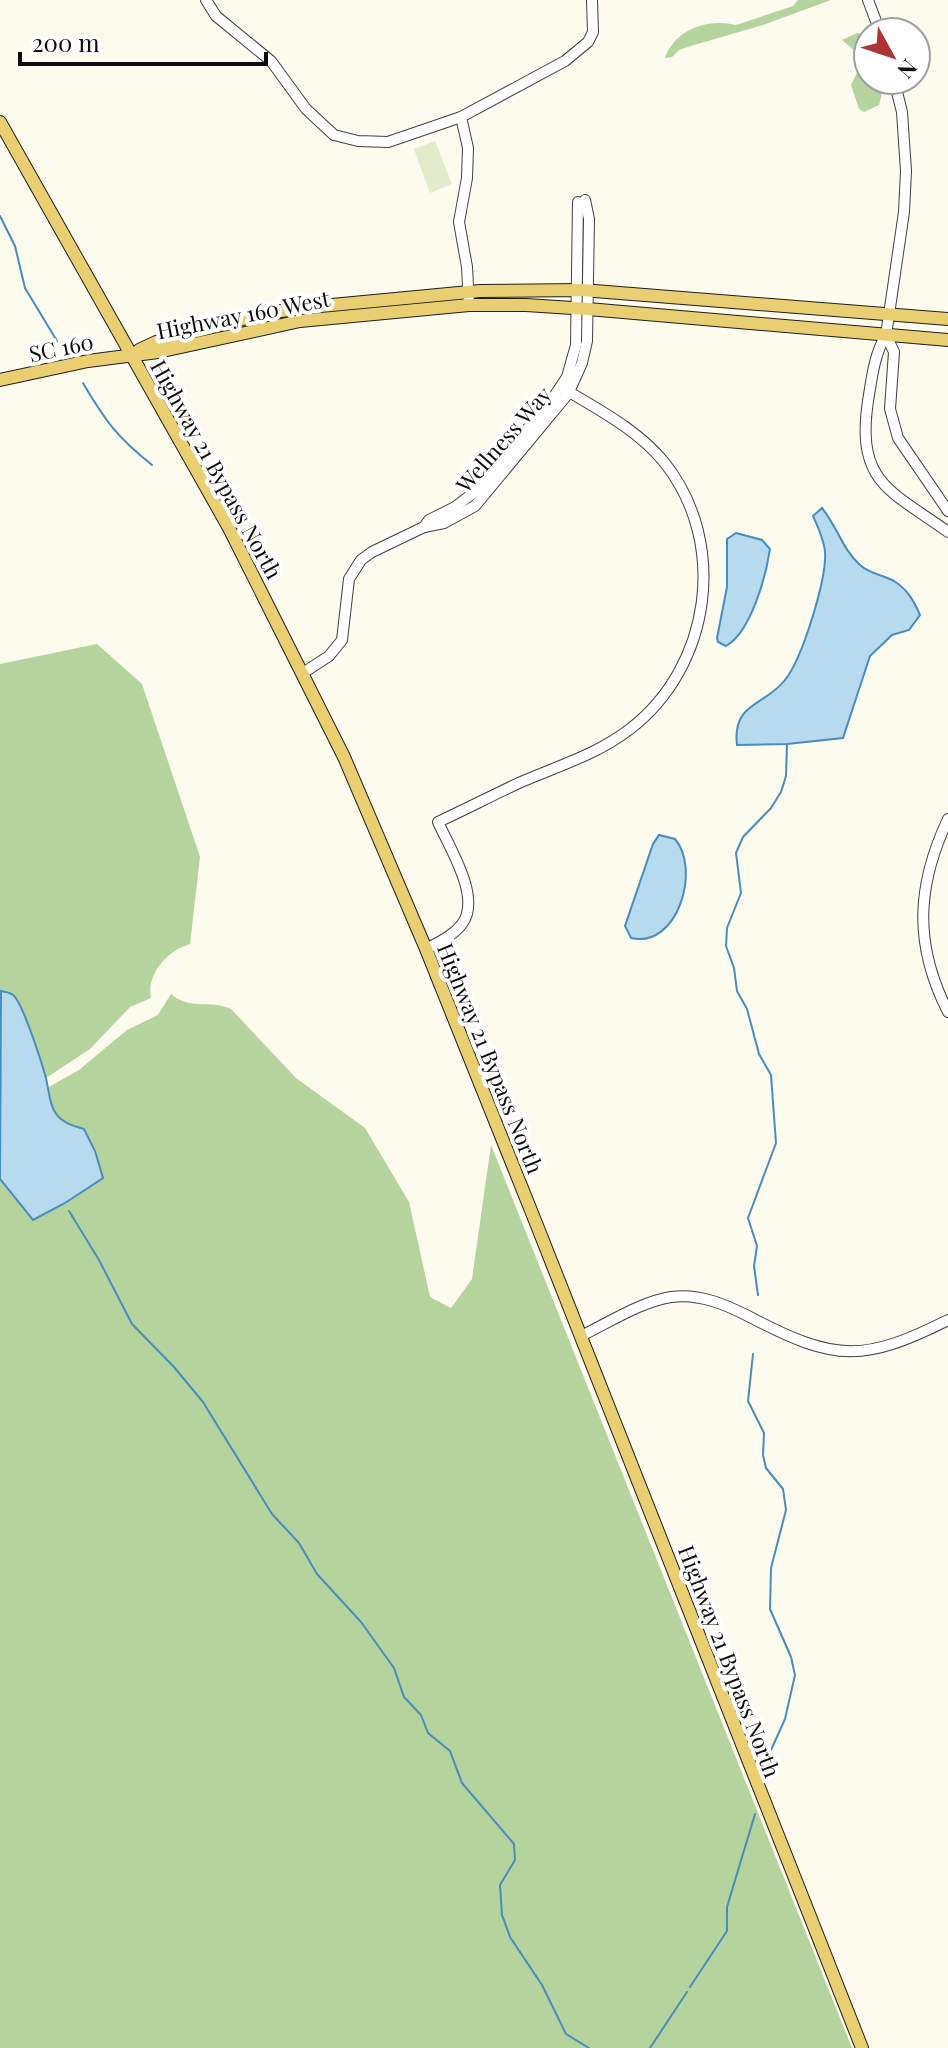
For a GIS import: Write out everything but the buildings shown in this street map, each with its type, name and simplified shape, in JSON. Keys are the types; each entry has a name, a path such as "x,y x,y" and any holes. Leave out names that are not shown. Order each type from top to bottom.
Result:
{"main road":[{"name":"Highway 21 Bypass North","path":"0,122 229,528 344,757 426,949 862,2048"},
{"name":"Highway 160 West","path":"131,354 158,352 300,321 469,298 582,300 948,319"},
{"name":"Highway 160 West","path":"469,298 582,300 948,340"},
{"name":"SC 160","path":"0,380 131,354"}],"street":[{"path":"206,0 216,16 271,61 306,109 334,135 358,141 388,142 461,117 565,61 579,51 593,32 592,0"},
{"path":"898,96 906,171 904,212 886,335 877,350 865,421 868,456 879,481 948,532"},
{"path":"461,117 468,148 467,178 459,222 469,298"},
{"name":"Wellness Way","path":"303,673 329,656 342,640 346,593 355,568 372,552 424,527 429,520 491,481 565,390 574,358 582,300 582,201"},
{"path":"886,335 894,352 890,409 898,438 948,511"},
{"path":"426,949 448,937 464,922 470,900 464,878 438,822 581,757 630,729 651,711 671,686 691,650 700,620 704,592 700,543 693,514 677,480 662,460 631,430 565,390"},
{"path":"948,819 931,860 922,907 927,958 948,1012"},
{"path":"581,1336 647,1304 677,1297 709,1299 809,1345 841,1351 879,1349 948,1320"}],"green space":[{"path":"798,0 831,0 763,25 679,50 672,57 665,58 676,40 694,28 714,23 736,25 793,6"},
{"path":"852,35 852,48 842,40"},
{"path":"855,96 881,96 879,105 864,112 859,109"},
{"path":"435,141 452,184 430,193 414,149"},
{"path":"97,644 142,684 200,857 190,944 160,964 152,980 151,998 130,1007 90,1049 46,1078 36,1052 2,991 0,993 0,664"},
{"path":"171,994 193,1004 231,1009 296,1078 365,1128 409,1202 430,1297 451,1308 472,1279 491,1145 852,2048 0,2048 0,1179 5,1183 84,1130 58,1115 47,1088 79,1070 127,1030 158,1015"}],"water":[{"path":"822,508 854,559 868,570 899,584 920,615 909,630 892,635 870,656 843,738 737,745 737,731 745,712 785,680 806,637 825,564 823,543 813,516"},
{"path":"736,533 762,540 770,549 761,588 750,616 735,639 726,646 717,638 727,587 727,539"},
{"path":"659,835 675,839 683,852 685,886 672,919 661,931 647,938 631,938 625,926 653,844"},
{"path":"1,991 13,995 22,1009 41,1060 54,1111 65,1122 84,1129 103,1178 33,1220 0,1179"}],"waterway":[{"path":"0,216 15,246 25,288 57,341"},
{"path":"83,383 113,428 152,465"},
{"path":"758,1295 754,1266 757,1246 748,1218 776,1143 771,1075 759,1054 747,1009 737,991 734,968 726,946 727,928 741,893 736,853 743,837 771,808 781,792 786,776 787,744"},
{"path":"69,1211 132,1324 203,1402 272,1514 299,1543 317,1574 361,1622 394,1668 404,1697 421,1715 428,1733 450,1751 462,1783 514,1844 515,1860 500,1885 502,1915 510,1937 542,1985 566,2034 589,2048"},
{"path":"753,1354 748,1401 764,1433 766,1468 783,1489 786,1510 771,1568 770,1609 791,1657 795,1675 785,1719 771,1750"},
{"path":"690,1987 727,1931 727,1907 755,1814"},
{"path":"650,2048 687,1992"}]}
